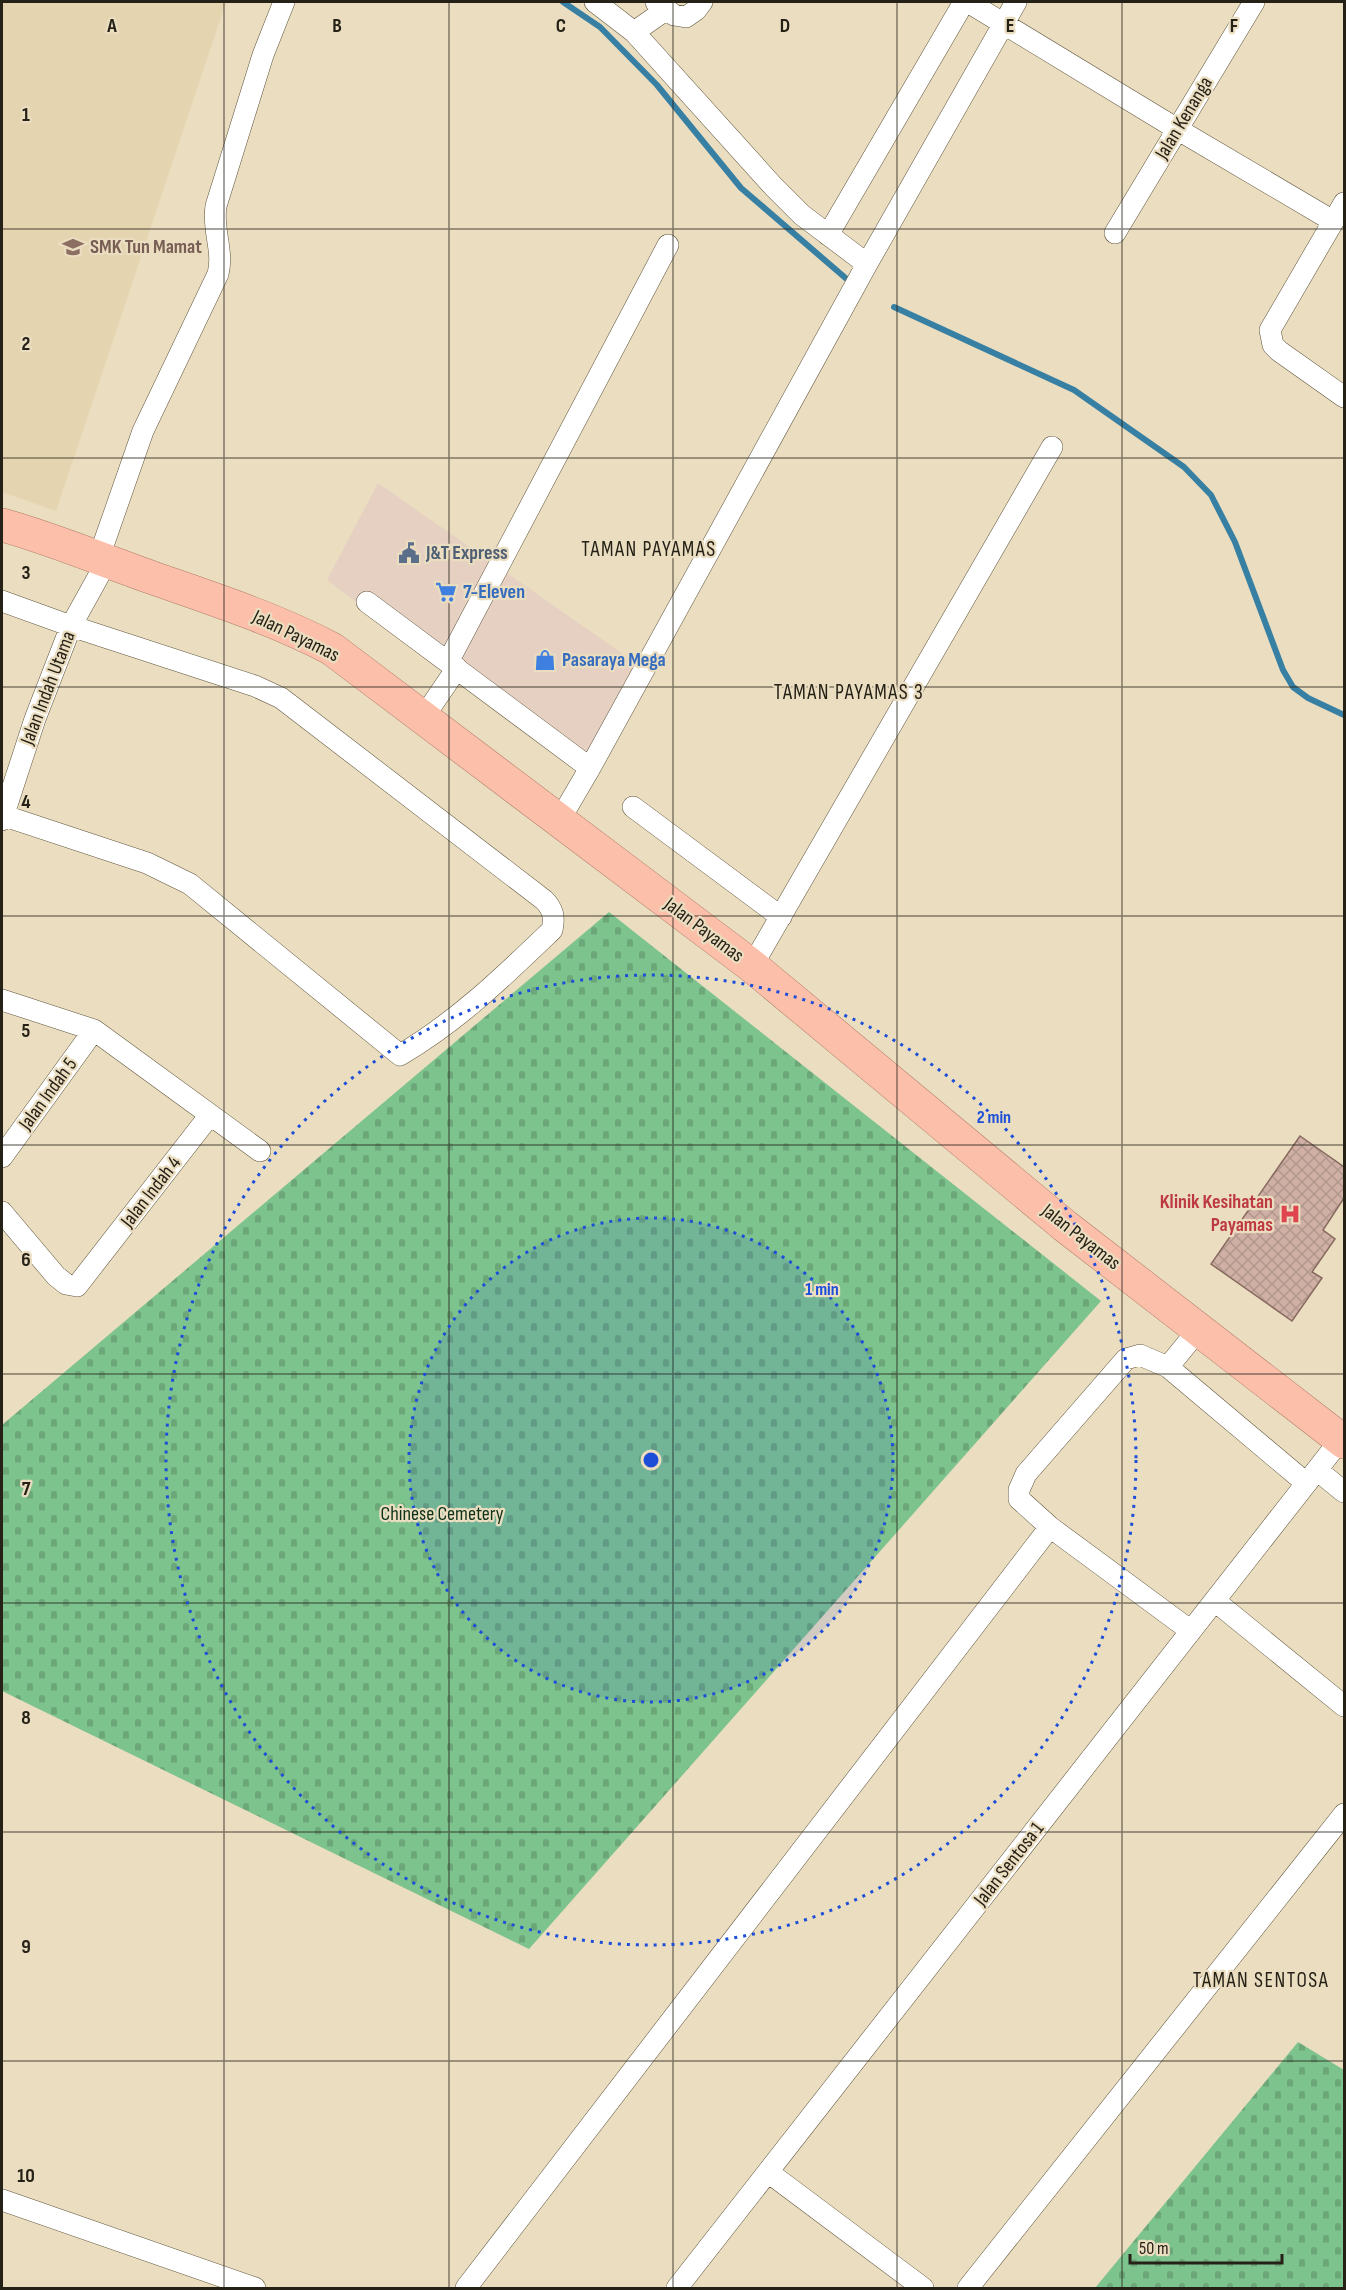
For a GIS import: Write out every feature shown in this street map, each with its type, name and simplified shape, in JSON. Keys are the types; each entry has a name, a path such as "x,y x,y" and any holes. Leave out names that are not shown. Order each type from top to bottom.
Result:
{"highway":[{"name":"Jalan Payamas","path":"2,525 230,606 308,637 332,650 752,966 1065,1226 1343,1440"}],"street":[{"name":"Jalan Indah Utama","path":"2,817 35,719 71,626 103,559 143,430 218,274 220,254 214,218 216,206 263,54 284,2"},
{"path":"595,2 634,32 802,215 867,264"},
{"path":"634,32 661,5 680,17 686,17 691,15 702,2"},
{"path":"828,235 966,2 1334,221"},
{"path":"559,821 867,264 1016,2"},
{"name":"Jalan Kenanga","path":"1114,234 1254,2"},
{"path":"1344,203 1273,323 1270,338 1279,351 1344,397"},
{"path":"423,718 668,245"},
{"path":"752,966 1053,447"},
{"path":"2,601 255,686 281,698 544,900 553,913 552,930 488,992 432,1036 400,1055 190,884 147,863 2,817"},
{"path":"367,602 590,768"},
{"path":"633,807 781,917"},
{"path":"2,1000 94,1030 260,1151"},
{"name":"Jalan Indah 5","path":"2,1157 94,1030"},
{"name":"Jalan Indah 4","path":"2,1212 56,1276 66,1284 77,1286 210,1115"},
{"path":"1168,1367 1199,1329"},
{"path":"1191,1631 1050,1527 1019,1499 1018,1490 1026,1474 1126,1359 1140,1355 1168,1367 1312,1477 1344,1492"},
{"name":"Jalan Sentosa 1","path":"677,2289 1343,1440"},
{"path":"466,2289 1050,1527"},
{"path":"1215,1601 1344,1706"},
{"path":"968,2289 1344,1814"},
{"path":"768,2172 923,2289"},
{"path":"2,2200 255,2289"}],"shaded area":[{"name":"SMK Tun Mamat","path":"2,2 226,2 56,511 2,492"},
{"path":"378,483 640,666 580,770 327,580"}],"green space":[{"name":"Chinese Cemetery","path":"609,912 1101,1301 529,1949 2,1691 2,1425"},
{"path":"1298,2042 1344,2070 1344,2288 1095,2288"}],"building":[{"name":"Klinik Kesihatan Payamas","path":"1300,1136 1344,1167 1344,1198 1323,1230 1335,1239 1312,1272 1322,1278 1292,1321 1211,1264"}],"waterway":[{"path":"563,2 600,27 657,85 741,188 849,281"},
{"path":"894,307 1074,390 1184,467 1211,495 1235,542 1283,670 1293,687 1308,698 1344,715"}],"place":[{"name":"SMK Tun Mamat","path":"73,247"},
{"name":"J&T Express","path":"409,553"},
{"name":"7-Eleven","path":"446,592"},
{"name":"Pasaraya Mega","path":"545,660"},
{"name":"Klinik Kesihatan Payamas","path":"1290,1214"}],"district":[{"name":"TAMAN PAYAMAS","path":"649,549"},
{"name":"TAMAN PAYAMAS 3","path":"849,692"},
{"name":"TAMAN SENTOSA","path":"1261,1980"}]}
